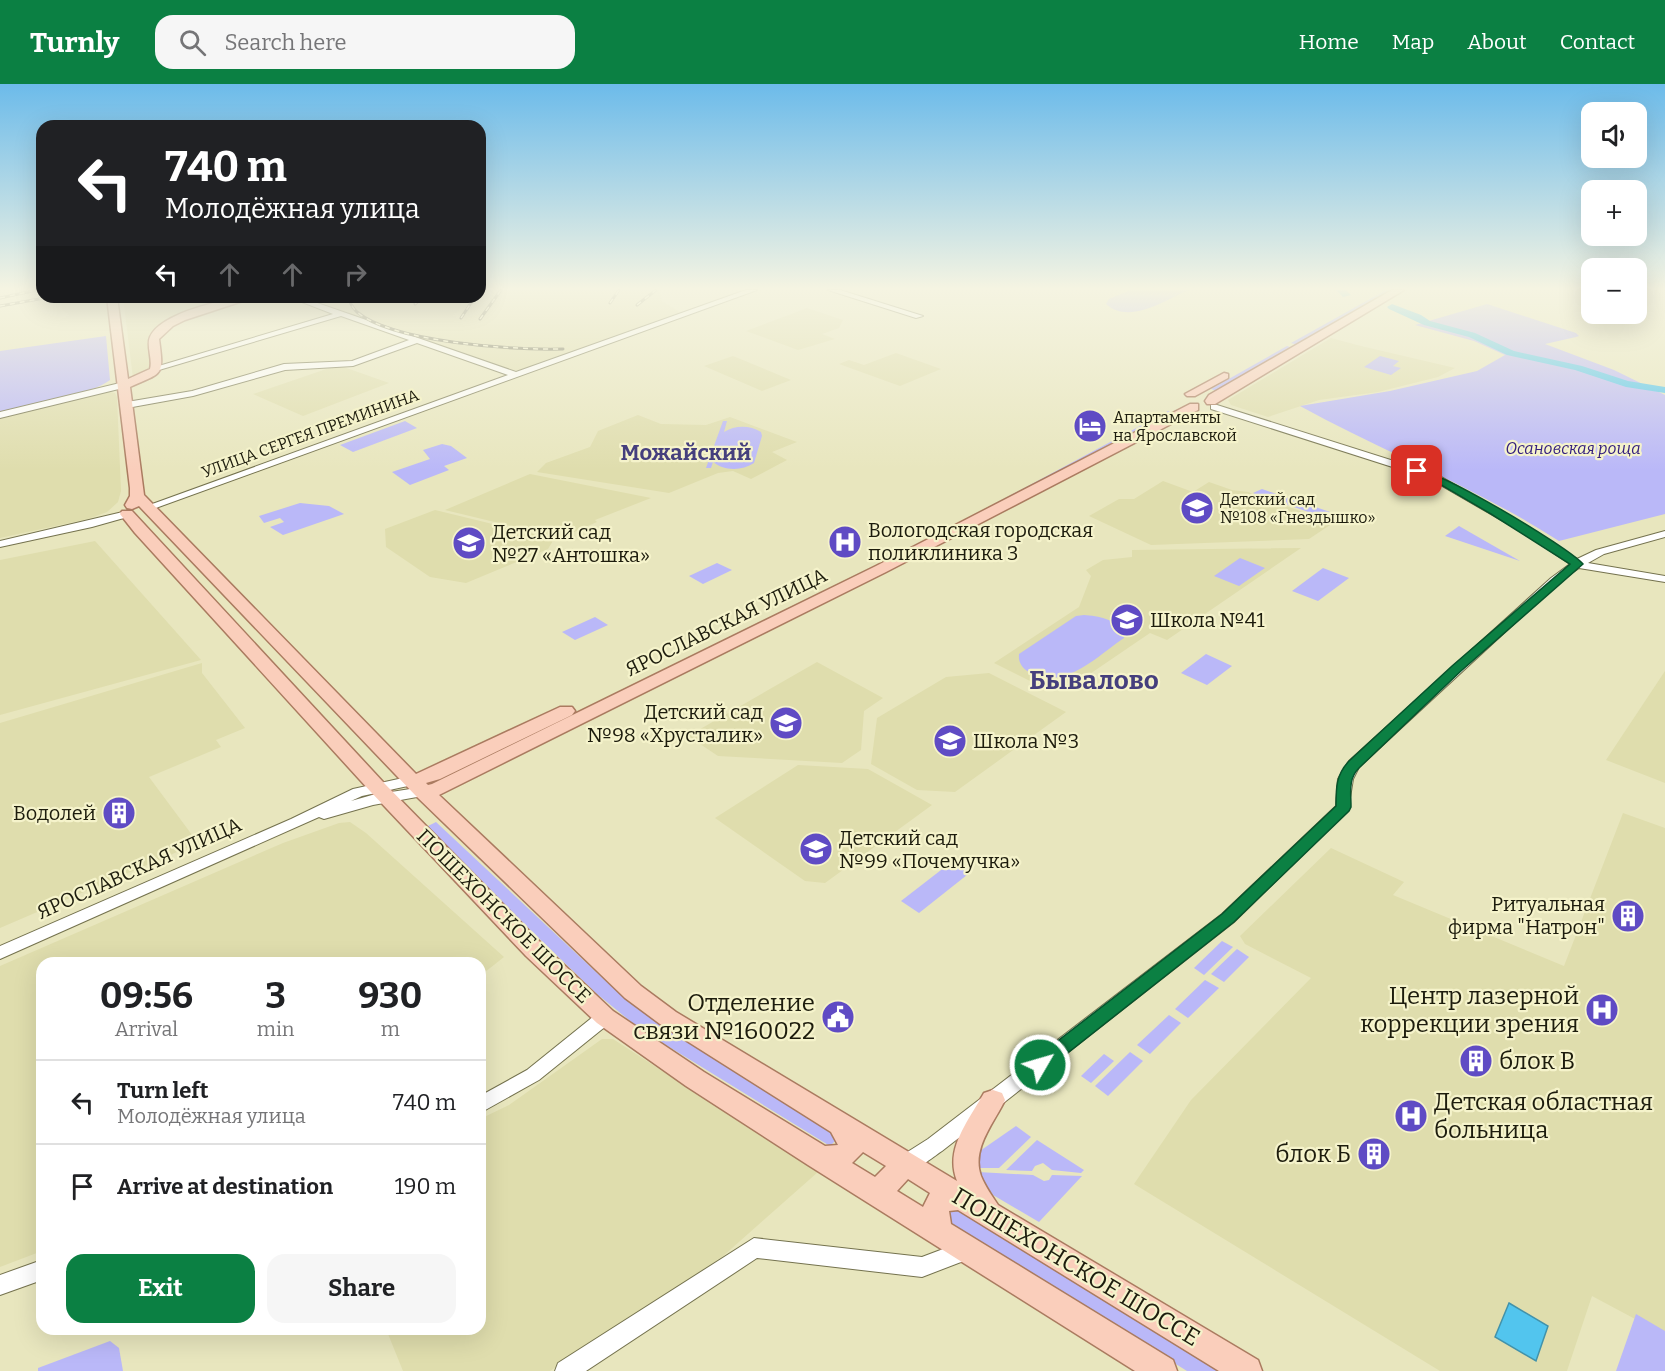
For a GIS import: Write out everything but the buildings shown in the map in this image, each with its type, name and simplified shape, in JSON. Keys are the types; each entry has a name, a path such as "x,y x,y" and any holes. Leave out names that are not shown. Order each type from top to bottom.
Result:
{"main road":[{"path":"119,350 137,496 127,514"},
{"path":"124,385 146,377 156,368 155,350"},
{"path":"1184,400 1208,406 1213,404 1235,384 1294,350"},
{"path":"1184,400 1236,370"},
{"name":"ЯРОСЛАВСКАЯ УЛИЦА","path":"418,787 437,789 645,680 880,569 1184,400"},
{"name":"ПОШЕХОНСКОЕ ШОССЕ","path":"137,496 382,751 633,992 668,1018 1247,1371"},
{"path":"127,514 149,507"},
{"name":"ПОШЕХОНСКОЕ ШОССЕ","path":"127,514 382,793 534,950 605,1017 694,1079 1162,1371"},
{"path":"183,576 205,568"},
{"path":"354,763 372,763 382,751"},
{"path":"415,827 421,816 430,813 445,813"},
{"path":"987,1212 972,1185 965,1161 973,1139 993,1100"},
{"path":"817,1157 836,1158 846,1155 851,1149 851,1139 840,1124"},
{"path":"877,1194 905,1164"},
{"path":"942,1234 934,1220 934,1208 941,1199 961,1198"}],"street":[{"path":"156,368 217,350"},
{"path":"127,405 193,393 284,367 353,363 389,350"},
{"path":"442,350 516,375"},
{"name":"УЛИЦА СЕРГЕЯ ПРЕМИНИНА","path":"149,507 586,350"},
{"path":"0,415 124,385"},
{"path":"1213,404 1434,477 1550,544 1577,564 1665,579"},
{"path":"0,544 127,514"},
{"path":"905,1164 935,1145 1228,918 1343,807 1346,772 1555,580 1577,564 1600,552 1665,534"},
{"path":"1600,552 1624,552 1665,540"},
{"name":"ЯРОСЛАВСКАЯ УЛИЦА","path":"0,953 296,822 382,793 418,787"},
{"path":"486,1102 533,1075 605,1017"},
{"path":"566,1371 754,1248 922,1267 968,1249"},
{"path":"0,1285 36,1272"}],"shaded area":[{"path":"130,350 150,350 151,369 133,378"},
{"path":"453,350 579,350 521,370 511,370"},
{"path":"1311,350 1378,350 1455,368 1438,377 1378,392 1319,400 1268,417 1231,405 1228,400"},
{"path":"896,353 941,369 900,386 839,364 849,360 864,365"},
{"path":"733,356 791,380 762,391 704,366"},
{"path":"338,365 389,383 303,416 253,394"},
{"path":"105,391 115,393 117,397 121,491 118,502 107,512 88,519 0,538 0,416"},
{"path":"638,415 661,424 706,425 730,417 797,442 772,452 787,460 751,479 733,471 718,473 669,493 537,472 546,463 590,447 598,431"},
{"path":"530,474 651,498 595,520 597,522 560,538 445,510"},
{"name":"Детский сад №108 «Гнездышко»","path":"1163,481 1193,492 1209,482 1232,490 1248,492 1333,523 1309,539 1151,545 1089,516 1119,499 1134,499"},
{"name":"Детский сад №27 «Антошка»","path":"435,510 554,539 548,549 466,583 430,577 386,547 385,529"},
{"path":"95,541 201,660 0,715 0,560"},
{"name":"Школа №41","path":"1301,548 1167,640 1150,633 1078,682 1038,685 994,663 1079,607 1091,576 1086,570 1103,560 1132,557 1132,550"},
{"name":"Детский сад №98 «Хрусталик»","path":"817,662 883,698 864,711 861,750 842,763 718,756 688,736"},
{"path":"202,663 202,673 245,728 216,740 221,747 149,777 198,843 0,928 0,723"},
{"path":"1665,671 1665,783 1606,760"},
{"name":"Школа №3","path":"989,673 1066,712 955,792 917,790 871,764 877,718 946,677"},
{"name":"Детский сад №99 «Почемучка»","path":"798,765 868,769 932,805 825,883 805,881 715,818"},
{"path":"1623,813 1665,828 1665,1335 1592,1296 1567,1371 1440,1371 1134,1184 1191,1100 1311,978 1245,944 1240,936 1331,848 1404,882 1393,895 1564,966"},
{"path":"350,822 366,833 504,957 486,971 486,957 36,957 36,1253 0,1267 0,966 283,843 339,823"},
{"path":"602,1039 613,1039 818,1172 722,1257 550,1371 403,1371 388,1335 486,1335 486,1116 509,1105"},
{"path":"1509,1303 1548,1326 1536,1361 1495,1337"}],"green space":[{"path":"107,350 110,380 74,395 0,413 0,351"},
{"path":"1280,350 1289,350 1217,391 1211,389"},
{"name":"Осановская роща","path":"1494,350 1561,350 1614,370 1665,395 1665,514 1559,541 1464,487 1300,406 1390,391 1477,371 1505,355"},
{"path":"1380,356 1399,361 1393,366 1401,368 1391,375 1364,367"},
{"path":"1168,411 1175,414 990,510 985,509"},
{"path":"405,421 417,428 353,452 340,445"},
{"path":"723,421 727,421 724,432 743,427 761,432 762,436 754,463 733,469 713,462 711,468 706,468"},
{"path":"442,444 451,446 467,458 444,466 449,470 410,485 392,472 430,459 423,450"},
{"path":"1262,489 1339,515 1332,520 1253,493"},
{"path":"300,503 329,506 344,514 283,535 270,527 284,522 280,518 264,523 259,516"},
{"path":"1459,526 1520,561 1445,536"},
{"path":"1240,558 1265,568 1239,586 1214,576"},
{"path":"717,563 732,570 703,584 689,576"},
{"path":"1323,568 1349,578 1318,601 1292,591"},
{"path":"1084,615 1112,621 1121,628 1124,638 1091,662 1067,675 1055,678 1042,677 1022,667 1019,654 1076,616"},
{"path":"595,617 608,625 575,640 562,632"},
{"path":"1206,654 1232,666 1207,685 1181,673"},
{"path":"436,822 610,985 653,1019 841,1135 830,1146 640,1029 597,994 424,828"},
{"path":"954,860 972,871 919,913 901,901"},
{"path":"1222,941 1233,947 1204,975 1194,968"},
{"path":"1237,949 1249,957 1224,982 1211,974"},
{"path":"1205,980 1219,988 1188,1018 1175,1009"},
{"path":"1169,1015 1181,1023 1150,1054 1137,1045"},
{"path":"1130,1052 1143,1061 1108,1096 1095,1086"},
{"path":"1104,1054 1114,1061 1091,1083 1081,1076"},
{"path":"1016,1126 1031,1137 999,1168 977,1168 977,1153"},
{"path":"1037,1140 1084,1170 1081,1173 1052,1170 1043,1163 1035,1166 1032,1171 1006,1170"},
{"path":"978,1172 1033,1175 1044,1181 1049,1180 1052,1175 1082,1176 1039,1222 993,1195"},
{"path":"953,1203 1219,1371 1187,1371 942,1218"},
{"path":"1636,1314 1665,1331 1665,1371 1616,1371"},
{"path":"110,1341 119,1348 123,1371 38,1371 38,1368"}],"waterway":[{"path":"1505,350 1578,368 1626,384 1665,390"}],"place":[{"name":"Апартаменты на Ярославской","path":"1090,426"},
{"name":"Детский сад №108 «Гнездышко»","path":"1197,508"},
{"name":"Вологодская городская поликлиника 3","path":"845,542"},
{"name":"Детский сад №27 «Антошка»","path":"469,543"},
{"name":"Школа №41","path":"1127,620"},
{"name":"Детский сад №98 «Хрусталик»","path":"786,723"},
{"name":"Школа №3","path":"950,741"},
{"name":"Водолей","path":"119,813"},
{"name":"Детский сад №99 «Почемучка»","path":"816,849"},
{"name":"Ритуальная фирма \"Натрон\"","path":"1628,916"},
{"name":"Центр лазерной коррекции зрения","path":"1602,1010"},
{"name":"Отделение связи №160022","path":"838,1017"},
{"name":"блок В","path":"1476,1061"},
{"name":"Детская областная больница","path":"1411,1116"},
{"name":"блок Б","path":"1374,1154"}],"district":[{"name":"Можайский","path":"686,452"},
{"name":"Бывалово","path":"1094,680"}],"route":[{"path":"1040,1065 1228,918 1343,807 1346,772 1457,668 1555,580 1577,564 1558,549 1495,512 1434,477 1417,471"}]}
